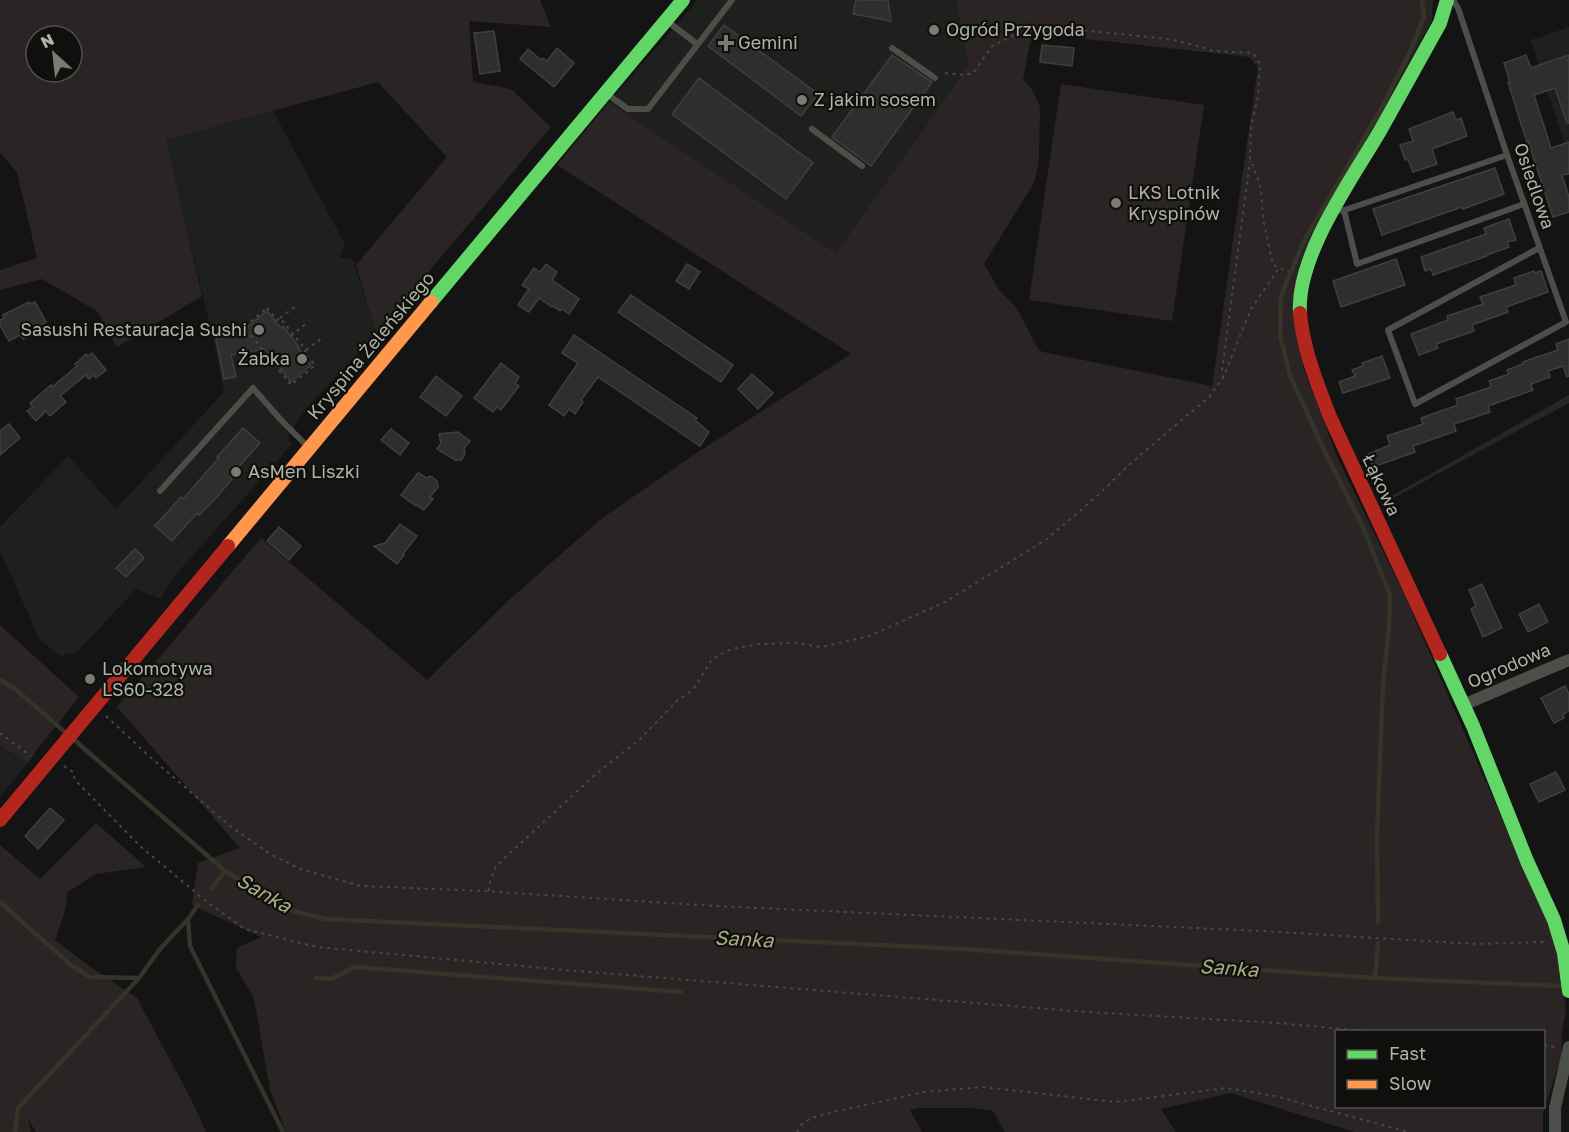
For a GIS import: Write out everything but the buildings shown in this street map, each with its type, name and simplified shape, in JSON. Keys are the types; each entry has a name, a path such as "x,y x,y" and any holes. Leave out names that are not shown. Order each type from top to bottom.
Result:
{"street":[{"name":"Kryspina Żeleńskiego","path":"0,820 45,767 59,759 91,711 683,0"},
{"name":"Łąkowa","path":"1447,0 1440,22 1338,212 1312,255 1303,283 1300,306 1303,337 1310,366 1330,417 1463,705 1527,861 1554,920 1567,968 1569,991"},
{"name":"Ogrodowa","path":"1463,705 1569,660"},
{"path":"1555,1132 1555,1108 1569,1049"}],"lane":[{"path":"606,93 628,109 648,109 732,0"},
{"name":"Osiedlowa","path":"1453,0 1458,8 1566,322 1415,404 1388,330 1539,248"},
{"path":"667,20 697,44"},
{"path":"892,48 935,78"},
{"path":"812,129 862,166"},
{"path":"1507,155 1338,212 1357,264 1524,204"},
{"path":"160,491 253,388 309,449"}],"path":[{"path":"935,78 946,73 966,75 974,72 992,46 1025,30 1060,27 1170,39 1212,51 1253,53 1260,64 1257,97 1251,128 1250,158 1222,371 1223,378"},
{"path":"1250,158 1261,188 1263,219 1273,265 1296,275"},
{"path":"489,891 496,866 597,773 639,740 678,700 693,690 712,658 731,649 759,644 794,643 822,647 869,636 945,602 1047,539 1209,397 1223,378 1251,309 1279,268"},
{"path":"278,320 295,307"},
{"path":"267,308 278,320 315,365 291,385 244,327 267,308"},
{"path":"292,335 308,322"},
{"path":"304,352 322,338"},
{"path":"91,711 150,756 230,826 270,854 303,870 361,886 489,891 715,906 1250,930 1476,944 1561,941"},
{"path":"0,733 45,767"},
{"path":"59,759 73,772 75,780 140,846 207,902 245,929 317,946 564,970 1087,1012 1278,1023 1355,1030"},
{"path":"798,1132 801,1125 811,1118 838,1111 924,1092 983,1087 1115,1102 1226,1088 1275,1096 1408,1132"}],"shaded area":[{"path":"0,0 540,0 551,27 469,21 473,82 511,89 551,127 376,334 356,265 447,157 378,82 166,140 202,296 117,347 97,311 42,279 0,290 0,270 37,258 17,172 0,153"},
{"path":"698,0 956,0 968,66 836,253 609,102"},
{"path":"956,0 1433,0 1432,20 1299,267 1303,367 1338,459 1404,594 1550,929 1561,967 1566,1011 1562,1031 1561,1058 1545,1106 1545,1030 1335,1030 1335,1108 1544,1108 1543,1132 1354,1132 1231,1093 1161,1109 1176,1132 1005,1132 993,1111 973,1108 917,1108 910,1110 922,1132 286,1132 270,1090 254,998 236,968 237,948 261,937 192,905 198,863 240,848 117,707 261,538 427,680 510,599 601,519 692,456 851,354 557,165 609,102 836,253 968,66","holes":["1032,33 1249,57 1258,67 1212,386 1039,350 1016,307 999,290 984,264 1035,181 1039,158 1040,107 1033,91 1023,79"]},
{"path":"1569,27 1569,157 1531,40"},
{"name":"LKS Lotnik Kryspinów","path":"1061,84 1204,105 1172,321 1029,300"},
{"path":"273,111 345,244 339,257 353,260 376,334 306,409 287,437 292,444 171,580 161,599 136,589 77,652 60,656 40,640 0,551 0,527 68,456 116,509 224,392 212,332 165,140"},
{"path":"1569,395 1569,403 1388,501 1386,499"},
{"path":"0,625 79,697 28,763 0,745"},
{"path":"0,745 28,763 1,795 0,794"},
{"path":"96,823 146,867 96,874 68,892 64,914 55,940 137,998 206,1132 36,1132 28,1119 31,1132 0,1132 0,845 40,879"}],"waterway":[{"path":"1378,922 1377,834 1383,684 1390,595 1362,525 1323,448 1290,375 1280,335 1281,296 1303,243 1381,109 1408,56 1424,17 1422,0"},
{"name":"Sanka","path":"0,680 14,688 66,733"},
{"name":"Sanka","path":"72,738 225,871 293,911 325,919 963,949 1375,978 1563,986"},
{"path":"212,888 225,871"},
{"path":"0,902 71,965 90,977 139,978 160,949 198,905"},
{"path":"188,920 190,946 283,1132"},
{"path":"1375,978 1378,943"},
{"path":"316,978 331,979 355,967 681,992"},
{"path":"15,1132 18,1108 139,978"}],"traffic: fast":[{"path":"431,302 683,0"},
{"path":"1300,313 1301,291 1316,243 1440,23 1447,0"},
{"path":"1440,654 1473,726 1527,861 1554,920 1564,953 1569,991"}],"traffic: slow":[{"path":"228,546 431,302"}],"traffic: jam":[{"path":"1300,313 1307,353 1330,417 1440,654"},
{"path":"0,820 228,546"}],"place":[{"name":"Ogród Przygoda","path":"934,30"},
{"name":"Gemini","path":"726,43"},
{"name":"Z jakim sosem","path":"802,100"},
{"name":"LKS Lotnik Kryspinów","path":"1116,203"},
{"name":"Sasushi Restauracja Sushi","path":"259,330"},
{"name":"Żabka","path":"302,359"},
{"name":"AsMen Liszki","path":"236,472"},
{"name":"Lokomotywa LS60-328","path":"90,679"}]}
